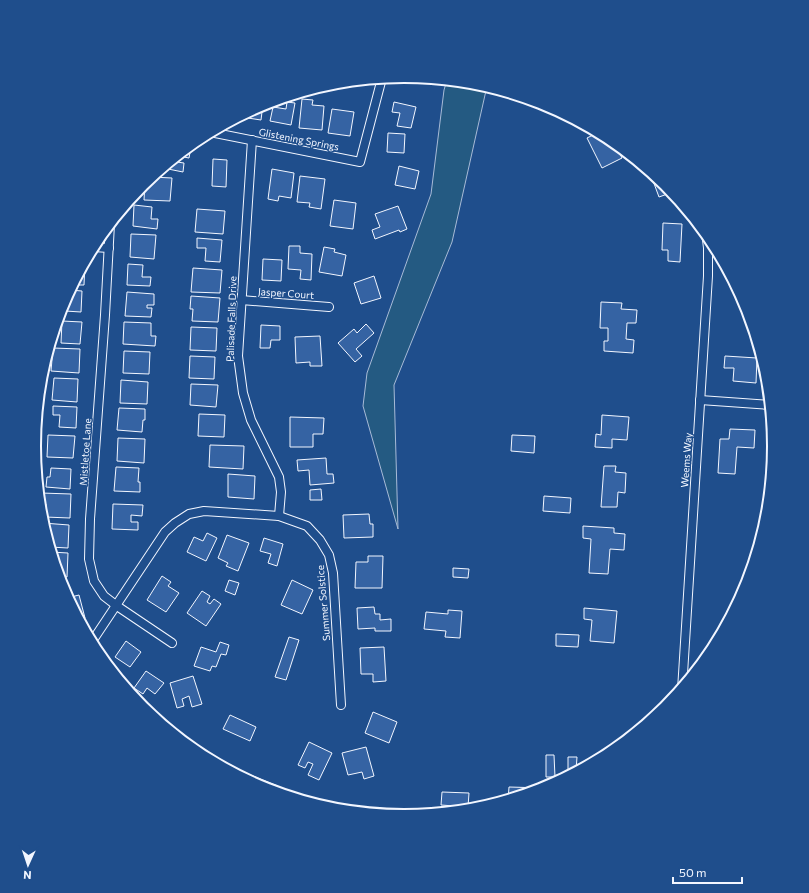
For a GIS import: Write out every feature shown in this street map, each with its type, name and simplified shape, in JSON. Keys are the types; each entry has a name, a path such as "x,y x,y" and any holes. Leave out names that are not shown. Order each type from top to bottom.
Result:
{"street":[{"name":"Glistening Springs","path":"220,134 360,162 380,84"},
{"name":"Palisade Falls Drive","path":"252,140 238,356 243,392 251,420 279,477 281,492 279,516"},
{"name":"Mistletoe Lane","path":"110,234 90,519 89,559 94,581 104,596 172,643"},
{"name":"Weems Way","path":"683,680 708,276 708,246"},
{"path":"101,247 109,248"},
{"name":"Jasper Court","path":"241,300 329,307"},
{"path":"700,400 765,405"},
{"name":"Summer Solstice","path":"95,637 165,532 175,523 189,514 204,511 279,516 307,526 320,540 329,555 333,572 341,705"}],"shaded area":[{"path":"445,85 486,92 452,242 394,385 398,529 363,406 367,373 431,194"}],"building":[{"path":"302,99 313,100 312,105 324,106 322,130 299,128"},
{"path":"287,102 295,103 291,125 270,121 273,108 286,109"},
{"path":"394,102 416,107 411,128 397,126 400,113 392,112"},
{"path":"332,109 354,112 350,136 328,133"},
{"path":"262,112 261,120 248,118"},
{"path":"388,133 405,134 404,153 387,152"},
{"path":"592,136 620,154 622,158 602,168 587,138"},
{"path":"190,153 189,158 184,157"},
{"path":"213,159 227,160 226,187 212,186"},
{"path":"178,162 184,163 183,172 169,169"},
{"path":"399,166 419,171 415,189 395,185"},
{"path":"272,169 294,173 291,198 279,196 278,201 268,199"},
{"path":"300,176 325,179 321,209 309,207 310,203 297,202"},
{"path":"160,177 172,178 170,201 144,200 144,192"},
{"path":"653,181 667,194 659,197"},
{"path":"334,200 356,203 353,229 330,226"},
{"path":"134,205 152,207 151,219 158,219 157,229 133,226"},
{"path":"398,206 407,229 400,232 399,230 375,239 372,230 380,227 375,214"},
{"path":"197,209 225,211 223,234 195,232"},
{"path":"663,223 682,224 680,262 668,261 668,250 662,250"},
{"path":"131,234 156,235 154,259 130,257"},
{"path":"197,238 222,240 220,262 205,261 206,248 197,248"},
{"path":"289,246 300,246 300,253 312,254 311,280 300,279 301,270 288,269"},
{"path":"324,247 335,249 334,252 346,255 342,276 319,272"},
{"path":"263,259 282,260 281,281 262,280"},
{"path":"128,264 143,265 142,277 151,277 150,286 127,285"},
{"path":"193,268 222,270 220,293 191,292"},
{"path":"84,275 84,285 79,285"},
{"path":"374,276 381,298 361,304 354,283"},
{"path":"76,291 82,291 81,312 67,311"},
{"path":"127,292 154,294 154,305 147,305 147,308 152,308 151,317 125,316"},
{"path":"191,296 220,298 218,322 192,321 193,309 190,309"},
{"path":"601,302 622,303 621,309 637,310 636,323 627,323 626,339 634,340 633,353 604,351 604,341 608,341 608,328 600,328"},
{"path":"63,321 82,322 80,344 61,343"},
{"path":"124,322 151,323 151,336 156,336 155,346 123,344"},
{"path":"366,324 374,333 356,349 362,356 355,362 338,343 354,329 357,333"},
{"path":"261,325 280,326 280,340 271,340 270,348 260,348"},
{"path":"191,327 217,328 216,351 190,350"},
{"path":"320,336 322,366 310,366 310,362 296,363 295,337"},
{"path":"54,348 80,349 79,373 51,371"},
{"path":"124,351 150,352 149,374 123,373"},
{"path":"190,356 215,357 214,379 189,378"},
{"path":"725,356 757,358 756,383 733,381 734,368 724,368"},
{"path":"54,378 78,379 77,402 52,400"},
{"path":"121,380 148,382 147,404 120,403"},
{"path":"191,384 218,385 216,407 190,405"},
{"path":"53,406 77,407 76,428 59,427 60,415 53,415"},
{"path":"119,408 145,409 145,420 143,420 142,432 117,430"},
{"path":"199,414 225,415 224,437 198,436"},
{"path":"602,415 629,417 627,440 612,439 612,448 595,447 596,434 601,435"},
{"path":"290,417 324,418 323,434 313,434 313,447 290,447"},
{"path":"730,429 755,430 754,448 737,447 735,474 718,473 720,439 729,439"},
{"path":"48,435 75,436 73,458 47,457"},
{"path":"512,435 535,436 534,453 511,451"},
{"path":"118,438 145,439 144,463 117,461"},
{"path":"210,445 244,446 243,469 209,467"},
{"path":"326,458 327,474 333,474 334,483 310,485 309,470 298,471 297,460"},
{"path":"604,466 616,466 615,472 626,473 625,493 618,492 617,507 601,507"},
{"path":"116,467 139,468 138,482 140,482 140,492 114,491"},
{"path":"51,468 71,469 70,489 46,487 47,477 50,477"},
{"path":"228,474 255,476 254,499 228,497"},
{"path":"321,489 322,500 310,500 310,490"},
{"path":"44,493 71,494 70,518 48,517"},
{"path":"544,496 571,498 570,513 543,511"},
{"path":"113,504 143,505 142,516 131,515 131,522 138,522 138,530 112,529"},
{"path":"369,514 370,524 373,524 373,537 344,538 343,515"},
{"path":"49,523 69,525 68,548 55,547"},
{"path":"583,526 614,528 614,533 625,534 624,550 610,549 608,574 589,573 591,539 583,538"},
{"path":"207,533 217,538 206,561 187,552 194,537 203,541"},
{"path":"227,535 249,543 238,571 226,566 228,563 218,558"},
{"path":"264,538 283,544 277,566 268,563 271,554 260,551"},
{"path":"57,552 68,553 67,577 65,577"},
{"path":"368,556 383,556 382,588 355,588 356,562 368,562"},
{"path":"453,568 469,569 468,578 453,577"},
{"path":"162,576 171,582 168,586 179,593 166,612 147,600"},
{"path":"229,580 239,583 235,595 225,591"},
{"path":"292,580 313,590 302,614 281,605"},
{"path":"202,591 210,596 207,602 210,604 214,599 221,604 206,626 187,613"},
{"path":"79,595 85,618 78,607 73,596"},
{"path":"374,607 375,614 380,614 380,620 391,619 391,631 375,631 375,628 358,629 357,608"},
{"path":"584,608 617,611 614,643 590,641 592,620 584,619"},
{"path":"448,610 462,611 460,638 445,637 446,631 424,629 426,612 448,614"},
{"path":"556,634 579,635 578,647 556,646"},
{"path":"289,637 299,640 286,680 275,677"},
{"path":"126,641 141,652 130,667 115,657"},
{"path":"220,642 229,645 226,655 221,654 216,667 212,666 210,671 194,666 201,647 216,652"},
{"path":"384,647 386,681 373,682 373,674 361,674 360,648"},
{"path":"146,671 164,683 155,694 147,688 143,694 134,688"},
{"path":"193,676 202,704 192,707 189,696 182,699 184,706 177,708 170,683"},
{"path":"373,712 397,722 389,743 365,733"},
{"path":"230,715 256,727 250,741 223,729"},
{"path":"309,742 332,753 319,780 308,775 313,764 308,762 305,768 298,765"},
{"path":"366,747 374,776 364,779 362,772 348,775 342,753"},
{"path":"546,755 554,755 555,777 546,777"},
{"path":"568,757 577,757 576,767 568,771"},
{"path":"509,787 530,788 521,791 508,795"},
{"path":"442,792 469,793 468,804 457,806 441,805"}]}
